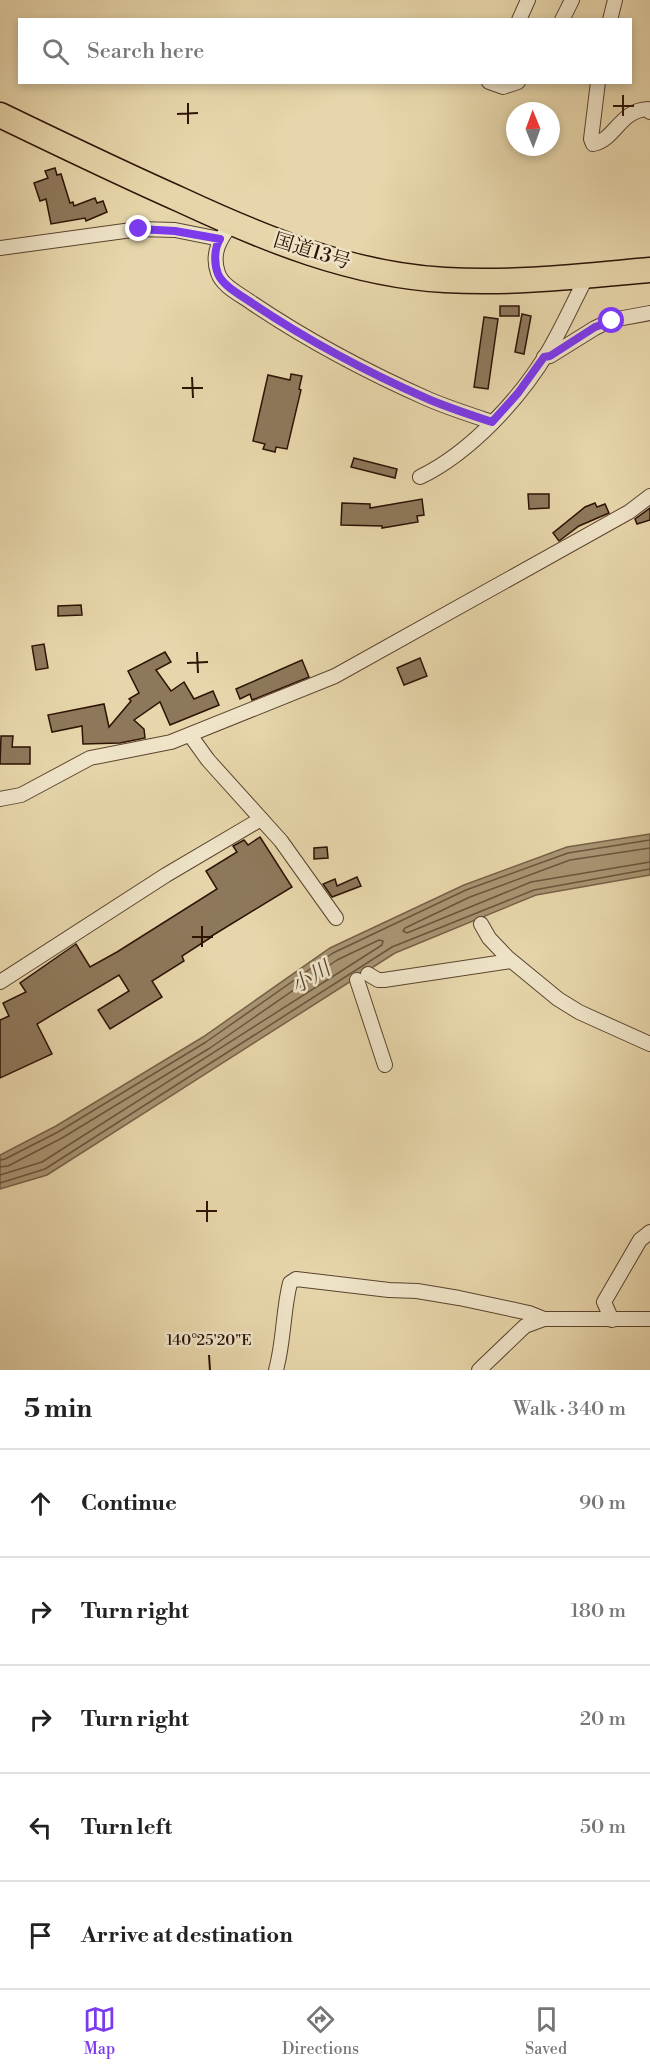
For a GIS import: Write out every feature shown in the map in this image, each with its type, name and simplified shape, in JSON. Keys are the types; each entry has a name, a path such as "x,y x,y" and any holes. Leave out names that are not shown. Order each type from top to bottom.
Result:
{"highway":[{"name":"国道13号","path":"0,115 117,171 226,231 375,271 444,280 507,281 650,270"}],"street":[{"path":"520,18 528,0"},
{"path":"563,18 572,0"},
{"path":"610,18 615,0"},
{"path":"495,84 503,87 512,84"},
{"path":"598,84 591,139 593,144 601,141 627,116 642,110 648,109 650,112"},
{"path":"0,248 139,229 226,231"},
{"path":"226,231 218,243 215,260 218,276 233,290 288,327 358,365 429,399 492,422"},
{"path":"420,477 440,468 460,453 518,393 544,357 587,276"},
{"path":"544,357 550,356 595,327 650,313"},
{"path":"0,799 21,795 90,759 138,750 190,735 353,667 629,512 650,496"},
{"path":"190,735 208,760 281,841 336,918"},
{"path":"0,982 166,875 261,819"},
{"path":"481,924 489,938 511,961 544,989 579,1012 650,1044"},
{"path":"385,1065 363,977 384,980 511,961"},
{"path":"612,1320 604,1302 640,1240 650,1232"},
{"path":"276,1370 285,1328 290,1283 296,1280 417,1291 529,1312 543,1319"},
{"path":"478,1370 525,1326 543,1319 650,1319"}],"water":[{"name":"小川","path":"650,834 650,875 536,895 395,953 47,1175 0,1189 0,1155 56,1126 203,1037 330,948 464,885 567,847"}],"building":[{"path":"55,168 57,175 61,174 70,203 73,202 74,206 95,198 97,203 103,201 107,212 86,221 85,218 51,224 46,199 40,201 34,183 48,178 45,171"},
{"path":"500,306 519,306 519,316 500,316"},
{"path":"522,314 531,316 524,354 515,352"},
{"path":"484,317 498,319 488,389 474,387"},
{"path":"291,374 302,376 299,389 301,390 287,449 276,447 275,452 263,449 265,444 253,441 268,375 290,380"},
{"path":"354,458 397,469 395,478 351,467"},
{"path":"528,494 549,494 549,508 529,509"},
{"path":"422,499 424,515 417,516 418,522 382,528 382,526 341,525 342,503 370,504 370,508"},
{"path":"595,503 597,507 605,504 609,513 579,526 559,541 553,533 585,507"},
{"path":"650,508 650,520 637,524 635,519"},
{"path":"81,605 82,615 58,616 58,606"},
{"path":"44,644 48,668 36,670 32,646"},
{"path":"165,652 171,662 156,670 171,691 184,682 194,699 213,691 219,705 170,725 160,702 134,720 144,729 145,738 120,743 83,744 82,726 52,732 48,715 104,704 109,727 131,701 129,699 139,693 128,671"},
{"path":"420,658 427,676 404,685 397,668"},
{"path":"302,660 309,677 252,700 250,694 240,699 236,689"},
{"path":"1,736 13,736 12,747 30,747 30,764 0,764"},
{"path":"260,837 292,887 182,956 184,961 152,981 162,997 110,1029 98,1010 129,991 119,975 37,1024 52,1054 0,1078 0,1020 9,1016 3,1003 26,992 20,983 76,944 90,967 117,952 217,889 206,871 237,852 233,846 244,840 248,845"},
{"path":"327,847 328,858 314,859 314,848"},
{"path":"357,877 361,886 332,897 323,884 335,879 337,886"}],"route":[{"path":"139,229 175,231 220,239 215,260 218,276 233,290 288,327 358,365 429,399 492,422 518,393 544,357 550,356 595,327 612,321"}]}
